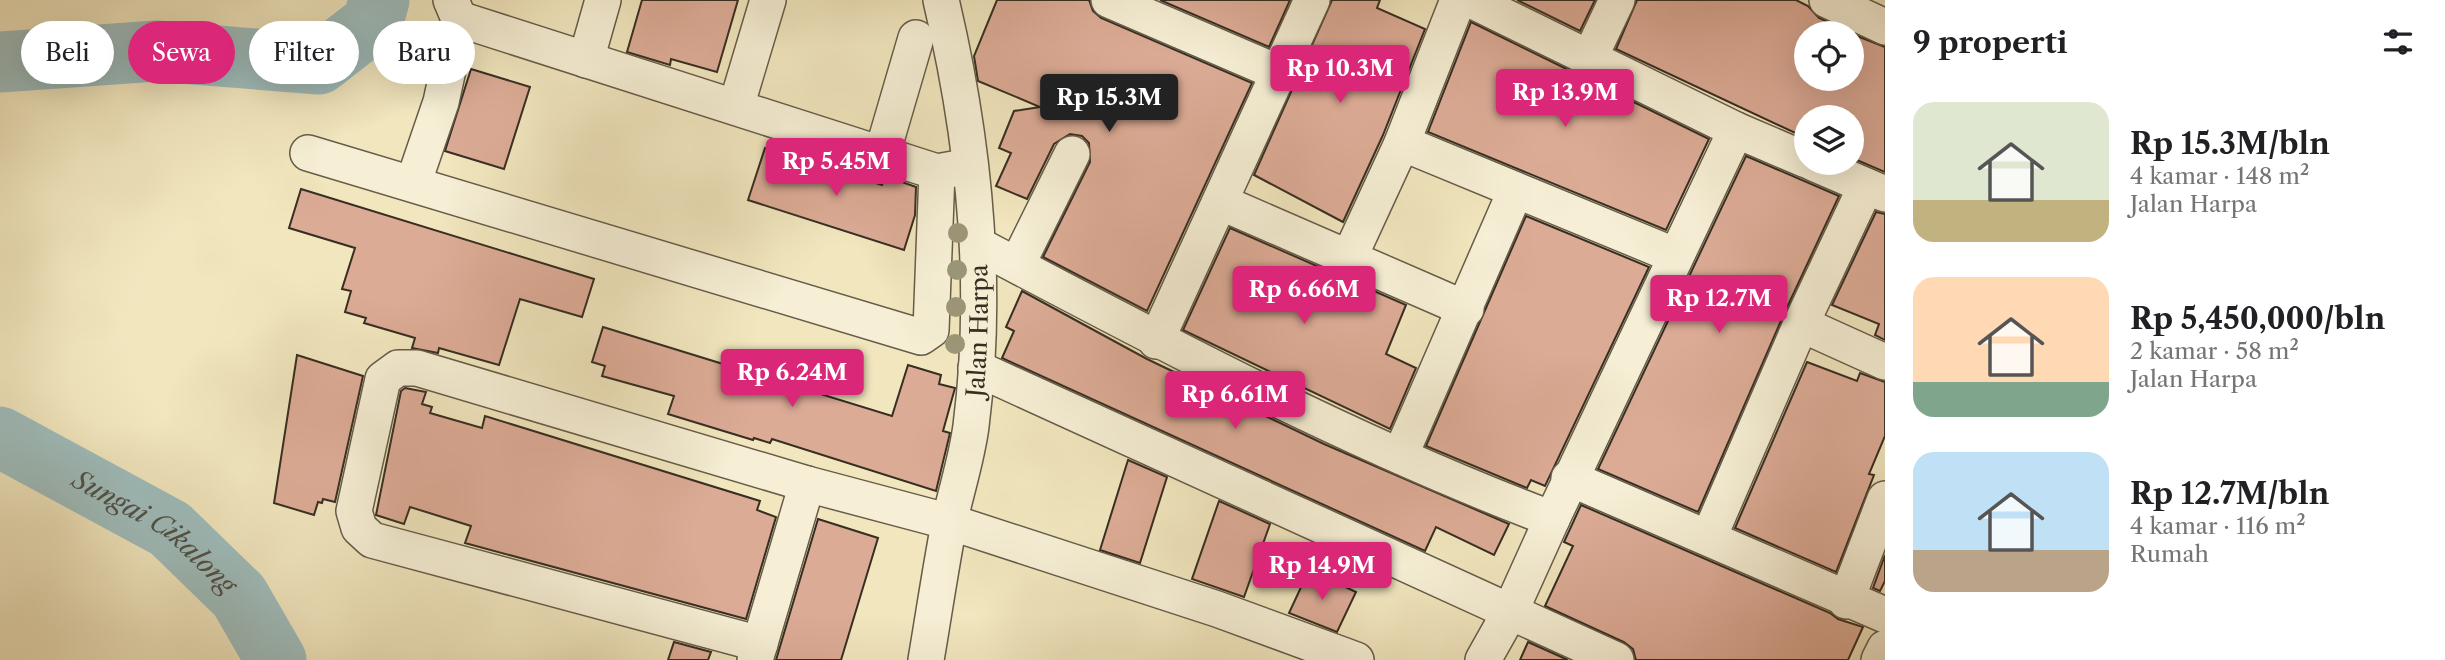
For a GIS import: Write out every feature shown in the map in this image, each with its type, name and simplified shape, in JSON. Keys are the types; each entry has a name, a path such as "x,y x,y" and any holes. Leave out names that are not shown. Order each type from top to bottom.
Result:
{"street":[{"path":"586,60 603,0"},
{"path":"736,107 768,0"},
{"name":"Jalan Harpa","path":"926,660 950,522 971,428 976,368 978,245 954,169 941,0"},
{"path":"1109,0 1279,72"},
{"path":"1156,341 1311,0"},
{"path":"1348,260 1402,143 1458,0"},
{"path":"1472,0 1736,130 1794,155"},
{"path":"1590,57 1617,0"},
{"path":"1827,0 1885,27"},
{"path":"308,153 921,337 931,330 954,169 882,154 586,60 455,9 441,102 413,184"},
{"path":"882,154 916,38"},
{"path":"1483,660 1510,612 1569,478 1736,130"},
{"path":"1402,143 1515,192 1676,256"},
{"path":"1017,265 1072,153"},
{"path":"1709,537 1801,324 1875,190 1841,175"},
{"path":"1400,456 1515,192"},
{"path":"1220,202 1348,260 1466,309"},
{"path":"978,245 1156,341 1400,456 1552,519"},
{"path":"1801,324 1885,362"},
{"path":"807,484 758,652 372,540 359,528 354,511 383,379 398,368 417,368 807,484 950,522 1217,609 1356,660"},
{"path":"976,368 1616,660"},
{"path":"1569,478 1709,537 1846,601 1885,615"},
{"path":"1846,601 1885,499"},
{"path":"1879,660 1885,648"}],"building":[{"path":"642,0 738,0 717,72 671,59 670,65 627,52"},
{"path":"997,0 1089,0 1093,11 1101,18 1252,83 1147,311 1043,257 1090,162 1089,143 1082,136 1070,134 1054,144 1027,199 996,186 1011,153 999,148 1014,111 1040,107 978,81 974,56"},
{"path":"1160,0 1290,0 1269,47"},
{"path":"1332,0 1380,0 1377,8 1425,29 1383,135 1343,222 1254,175"},
{"path":"1517,0 1595,0 1580,31"},
{"path":"1637,0 1796,0 1825,21 1794,21 1794,91 1864,91 1864,39 1885,47 1885,172 1864,163 1864,105 1794,105 1794,132 1616,49"},
{"path":"1471,22 1709,139 1666,230 1428,132"},
{"path":"475,70 530,87 504,169 445,151 466,84 475,84"},
{"path":"765,148 882,185 885,176 916,187 915,215 904,250 748,200"},
{"path":"1746,156 1839,196 1783,316 1698,512 1598,469"},
{"path":"301,189 594,279 582,317 520,299 499,365 439,348 438,353 412,348 415,338 364,323 366,318 345,312 351,291 342,289 355,248 289,228"},
{"path":"1876,212 1885,214 1885,340 1875,335 1879,324 1832,305"},
{"path":"1526,216 1649,267 1545,486 1531,480 1527,488 1426,446"},
{"path":"1230,228 1406,305 1386,354 1416,368 1390,429 1183,330"},
{"path":"1022,291 1147,359 1324,444 1509,524 1494,555 1436,527 1425,551 1002,358 1014,331 1006,327"},
{"path":"603,327 892,416 908,365 941,375 939,384 955,388 943,431 950,433 936,491 772,439 770,443 754,438 753,440 668,414 674,396 602,376 605,366 592,362"},
{"path":"297,355 363,376 335,502 323,499 322,503 318,502 314,515 274,503"},
{"path":"1807,362 1857,381 1860,373 1885,382 1885,436 1869,474 1874,475 1836,572 1735,528"},
{"path":"405,388 426,392 422,404 432,407 430,413 482,428 485,416 760,501 757,510 776,517 746,619 465,543 471,526 410,507 404,524 376,515 401,391"},
{"path":"1128,460 1167,477 1140,563 1100,550"},
{"path":"1219,501 1270,524 1244,597 1192,579"},
{"path":"1581,505 1830,613 1838,619 1863,627 1848,660 1636,660 1633,649 1624,642 1545,606 1573,546 1564,542"},
{"path":"818,519 878,538 841,660 776,660"},
{"path":"1885,555 1885,581 1880,591 1873,588"},
{"path":"1309,570 1356,592 1337,632 1289,613"},
{"path":"674,642 711,652 708,660 668,660"},
{"path":"1528,642 1568,660 1520,660"}],"waterway":[{"name":"Sungai Cikalong","path":"0,62 156,51 319,64 373,22 379,0"},
{"name":"Sungai Cikalong","path":"0,437 170,529 239,596 276,660"}]}
